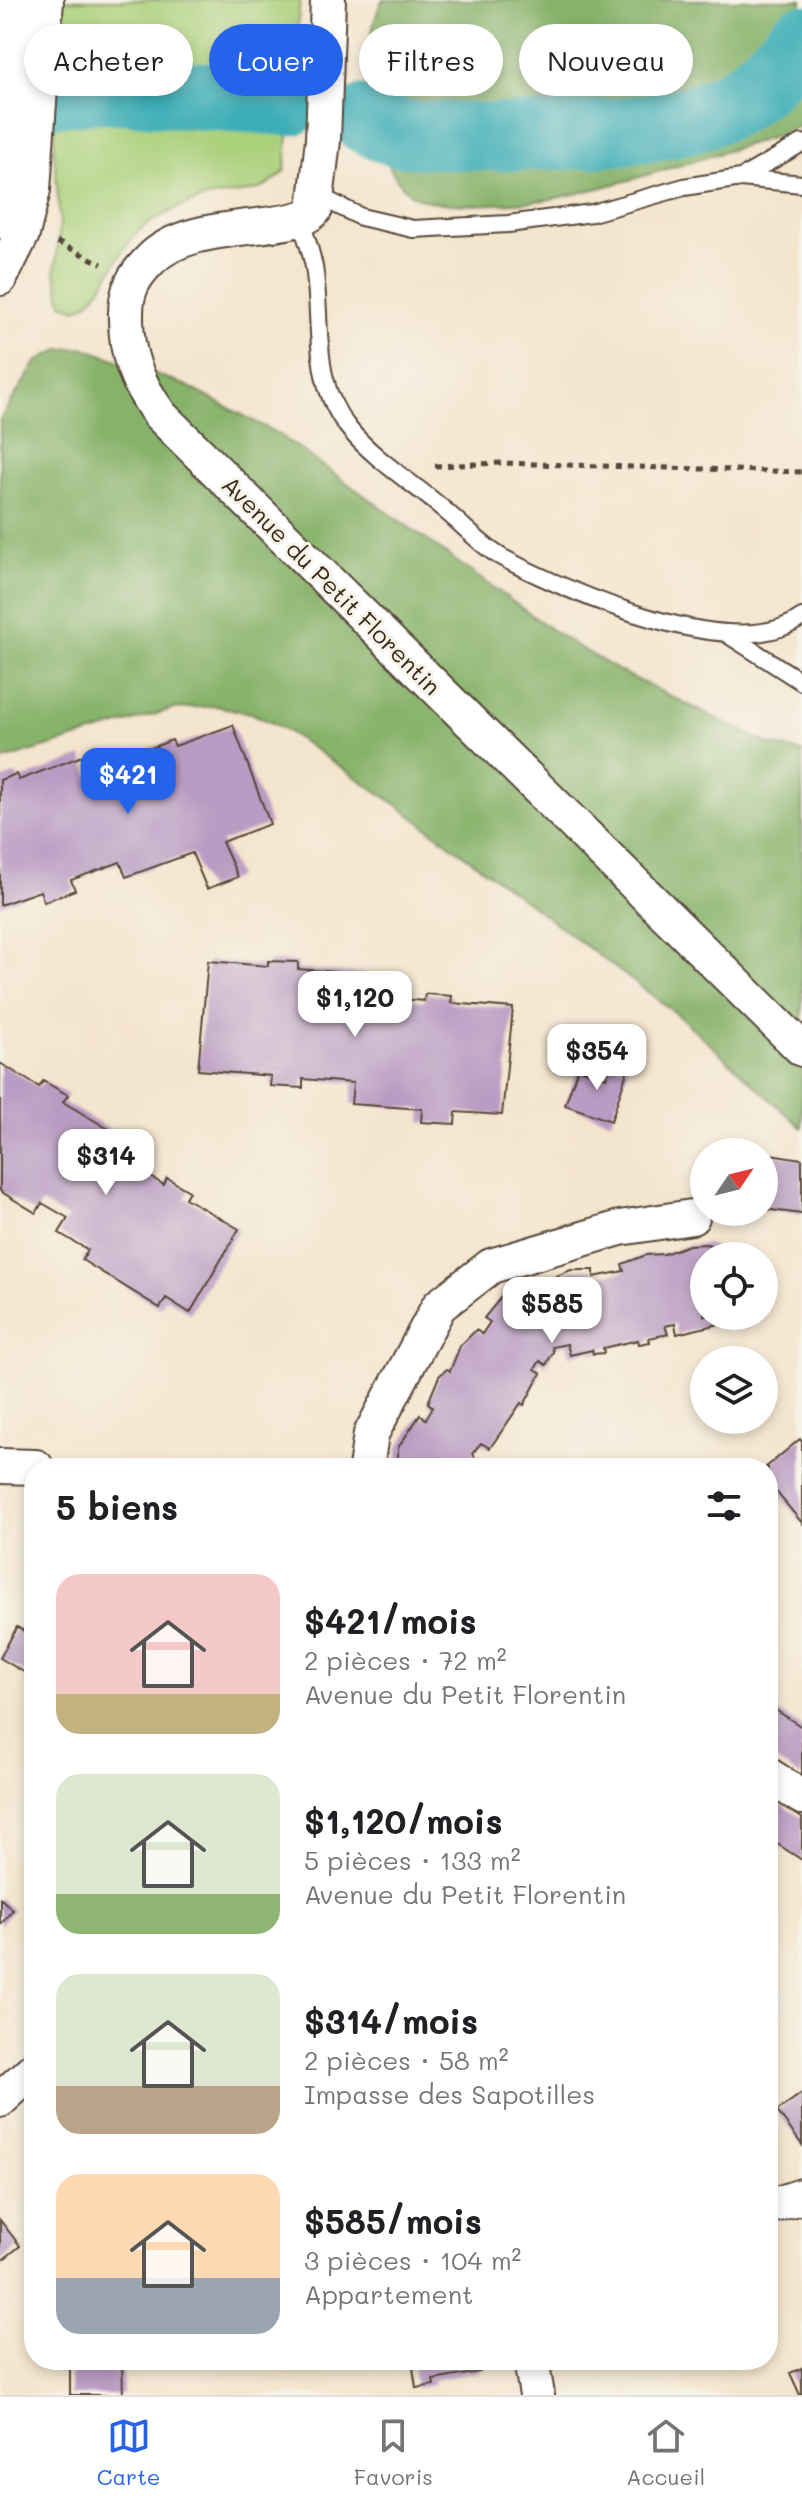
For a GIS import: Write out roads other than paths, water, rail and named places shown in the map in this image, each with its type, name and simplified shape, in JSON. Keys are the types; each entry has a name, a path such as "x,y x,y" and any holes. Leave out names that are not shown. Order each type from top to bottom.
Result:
{"main road":[{"path":"11,225 22,151 22,28"}],"street":[{"path":"22,28 46,0"},
{"path":"309,207 323,140 333,7"},
{"name":"Avenue du Petit Florentin","path":"309,207 179,239 158,251 132,278 126,304 125,342 139,387 160,415 802,1049"},
{"path":"0,278 11,225"},
{"path":"367,1458 371,1434 439,1306 491,1266 620,1228 690,1217"},
{"path":"0,1466 24,1467"},
{"path":"778,1781 802,1797"},
{"path":"0,2100 24,2078"},
{"path":"778,2204 802,2196"},
{"path":"533,2370 537,2395"}],"lane":[{"path":"741,178 802,143"},
{"path":"802,184 741,178 684,187 592,213 508,224 413,229 309,207 319,358 332,399 350,430 501,557 617,606 683,628 727,634 756,632 795,622 802,617"},
{"path":"727,634 802,682"}],"waterway":[{"path":"364,119 403,134 472,137 592,134 672,123 707,114 735,101 762,80 802,39"},
{"path":"193,95 290,102"}]}
